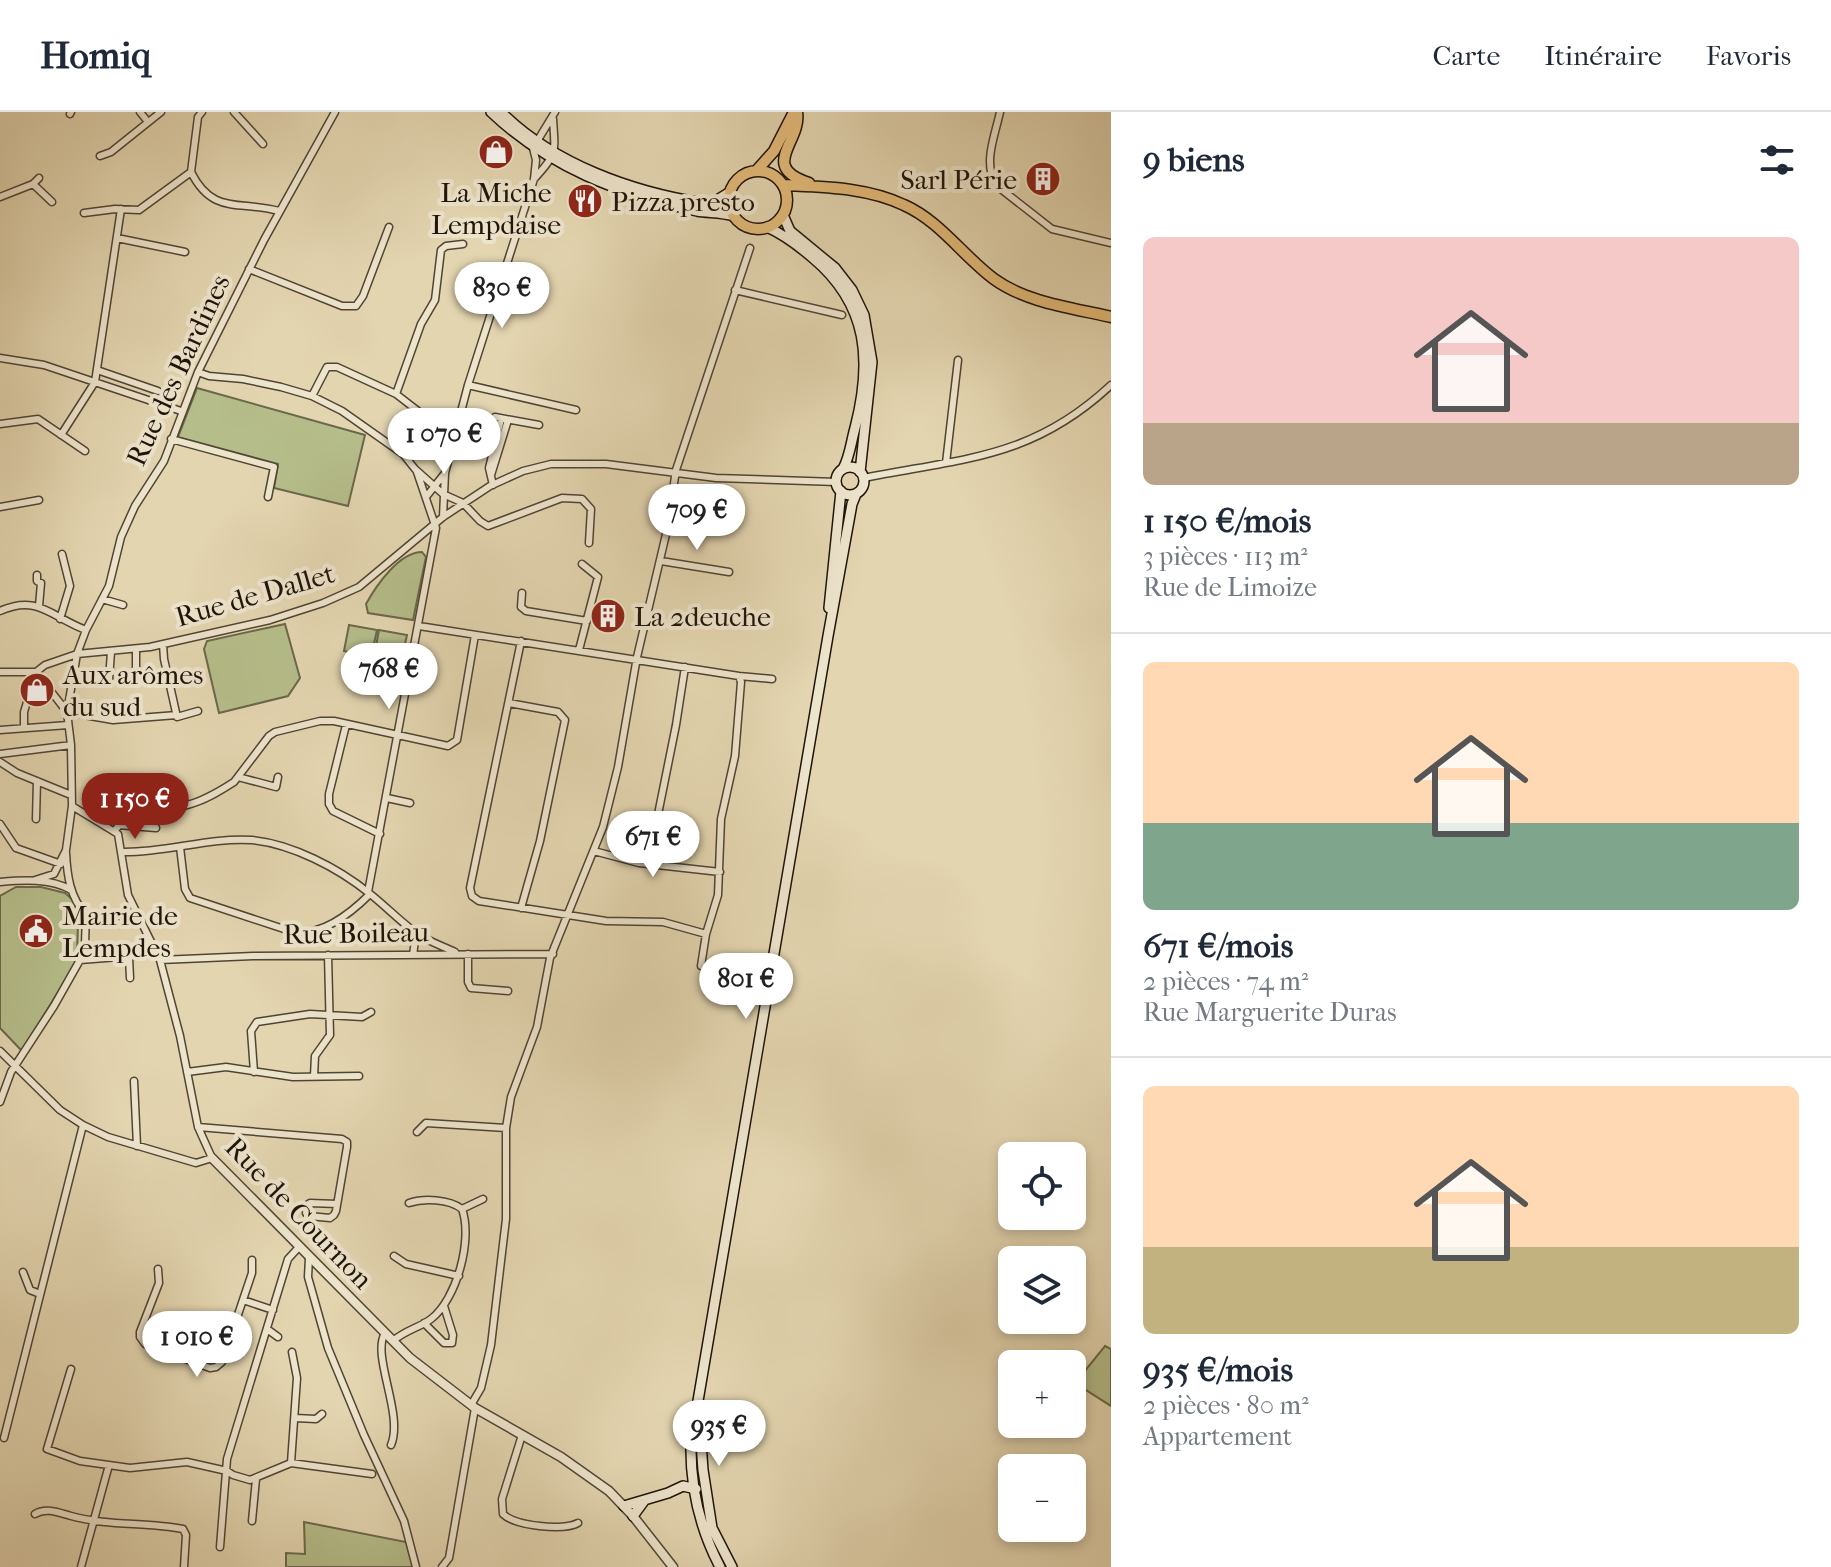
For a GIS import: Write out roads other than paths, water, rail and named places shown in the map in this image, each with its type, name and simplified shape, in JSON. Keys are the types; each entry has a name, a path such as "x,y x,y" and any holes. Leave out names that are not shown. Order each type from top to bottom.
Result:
{"main road":[{"path":"491,112 553,156 689,205 734,216"},
{"path":"501,112 534,144"},
{"path":"689,205 717,200 730,192 743,175 757,170 774,151 796,112"},
{"path":"796,112 798,124 784,153 785,168 791,175 814,185"},
{"path":"774,151 775,176"},
{"path":"757,170 775,176 783,185 787,202 783,215 767,227"},
{"path":"783,185 848,190 902,204 915,210 950,238 995,280 1032,298 1111,317"},
{"path":"787,202 814,185"},
{"path":"730,192 729,204 734,216 754,228 767,227 781,233 820,264 839,284 858,318 865,350 864,384 839,486 828,636"},
{"path":"720,1567 701,1525 698,1411 828,636 856,494 863,486 872,374 870,337 864,315 844,278 826,258 790,231 783,215"},
{"path":"843,469 850,468 862,475"},
{"path":"839,486 850,495 856,494"},
{"path":"624,1506 668,1493 687,1494 699,1489"},
{"path":"699,1489 712,1528 732,1567"},
{"path":"633,1516 644,1501"}],"street":[{"path":"140,112 148,122"},
{"path":"100,156 111,152 161,112"},
{"path":"84,213 139,210 191,172 201,112"},
{"path":"234,112 254,138 263,144"},
{"name":"Rue des Bardines","path":"66,850 72,806 67,712 77,654 109,586 121,537 164,461 198,372 279,211 335,112"},
{"path":"1000,112 989,162 992,179 997,186 1052,229 1111,243"},
{"path":"443,517 440,489 468,385 534,179 534,144 554,115"},
{"path":"534,179 553,156 554,115"},
{"path":"191,172 208,196 217,202 279,211"},
{"path":"0,197 33,184 39,178"},
{"path":"33,184 52,202"},
{"path":"61,435 95,382 121,209"},
{"path":"249,269 342,306 356,306 363,296 389,227"},
{"path":"117,238 185,252"},
{"path":"396,394 421,324 435,300 441,250 446,246 463,244"},
{"path":"442,1567 449,1558 473,1406 485,1373 500,1277 506,1219 506,1128 511,1097 537,1027 553,954 594,851 615,782 637,660 661,561 675,474 750,248"},
{"path":"735,290 842,315"},
{"path":"0,358 44,365 181,411"},
{"path":"946,463 958,360"},
{"path":"312,396 323,371 331,366 396,394 440,428 455,433"},
{"path":"97,370 158,391"},
{"path":"198,372 259,382 312,396 342,411 403,454 415,469 463,503 488,526 562,498 582,499 591,509 589,543"},
{"path":"468,385 576,410"},
{"path":"862,475 988,455 1025,443 1064,423 1111,385"},
{"path":"0,424 38,419 85,451"},
{"path":"493,485 491,475 501,419 539,425"},
{"path":"171,439 274,467 268,497"},
{"name":"Rue de Dallet","path":"36,672 45,665 77,654 136,650 259,622 323,603 359,587 463,503 523,471 551,464 606,464 675,474 839,486"},
{"path":"180,847 185,889 190,898 293,932 324,928 369,893 436,528 415,469"},
{"path":"426,499 440,489"},
{"path":"0,507 39,500"},
{"path":"60,619 70,586 66,580 62,554"},
{"path":"661,561 729,572"},
{"path":"579,650 598,577 582,564"},
{"path":"37,575 37,581 41,583 39,606"},
{"path":"522,593 521,607 526,611 587,621"},
{"path":"102,599 123,605"},
{"path":"0,611 21,603 39,606 86,630"},
{"path":"419,626 772,679"},
{"path":"117,828 129,816 198,802 226,787 275,732 326,720 448,746 457,740 475,635"},
{"path":"521,641 470,888 472,896 479,901 606,921 663,922 706,934"},
{"path":"163,644 177,715"},
{"path":"136,650 136,682"},
{"path":"109,679 111,652"},
{"path":"648,864 685,667"},
{"path":"0,672 36,672 67,712 113,720 177,717 198,711"},
{"path":"24,727 24,712 36,672"},
{"path":"701,966 706,934 717,903 721,819 735,756 739,676"},
{"path":"509,703 558,712 565,720 540,841 521,908"},
{"path":"0,730 68,725"},
{"path":"346,725 329,804 337,814 380,834"},
{"path":"0,754 71,745"},
{"path":"0,762 17,773 71,795"},
{"path":"238,777 276,787 278,777"},
{"path":"36,819 37,781"},
{"path":"387,798 410,803"},
{"path":"72,806 88,818 117,828 156,828"},
{"path":"0,824 16,848 61,864"},
{"path":"117,828 131,904 127,916"},
{"path":"122,852 242,840 267,843 327,867 369,893 413,931 458,954"},
{"path":"0,882 49,878 61,864 66,850"},
{"path":"66,850 73,891 80,909 86,914 127,916 141,921"},
{"path":"594,851 625,861 720,872"},
{"path":"35,880 73,891"},
{"name":"Rue de Cournon","path":"131,904 158,957 201,1139 212,1158 309,1258 431,1376 473,1406 580,1469 624,1506 673,1567"},
{"path":"0,1102 15,1065 80,960 85,944 86,914"},
{"path":"413,931 413,955"},
{"path":"429,954 432,942"},
{"path":"468,954 471,988 508,991"},
{"name":"Rue Boileau","path":"80,960 553,954"},
{"path":"314,1076 315,1056 330,1035 328,955"},
{"path":"129,958 130,978"},
{"path":"254,1072 253,1025 303,1015 362,1017 371,1012"},
{"path":"0,1051 60,1110 83,1125 137,1146 196,1163 212,1158"},
{"path":"187,1072 226,1067 293,1077 359,1076"},
{"path":"134,1081 137,1146"},
{"path":"417,1132 426,1123 506,1128"},
{"path":"4,1438 83,1125"},
{"path":"198,1127 342,1139 347,1142 347,1147 337,1204 334,1215 330,1218 306,1213 310,1203 337,1204"},
{"path":"393,1341 403,1332 424,1323 444,1306 459,1276 465,1231 462,1209 457,1205 421,1199 409,1203"},
{"path":"462,1209 483,1199"},
{"path":"220,1547 227,1459 288,1259 299,1247"},
{"path":"394,1256 406,1264 459,1276"},
{"path":"309,1258 308,1277 328,1348 404,1521 416,1567"},
{"path":"158,1269 159,1283 140,1332 141,1340 210,1368 222,1362 252,1273 252,1260"},
{"path":"23,1272 30,1290 40,1294"},
{"path":"243,1300 273,1310"},
{"path":"424,1323 444,1343 451,1345 453,1335 444,1306"},
{"path":"267,1329 278,1337"},
{"path":"385,1333 382,1347 395,1428 391,1445"},
{"path":"291,1463 297,1378 292,1352"},
{"path":"71,1369 47,1449 80,1461 137,1469 181,1461 256,1479 291,1463 372,1474"},
{"path":"295,1418 316,1419 322,1414"},
{"path":"522,1435 502,1499 504,1516 517,1522 569,1528 578,1523"},
{"path":"81,1567 109,1465"},
{"path":"252,1521 256,1479"},
{"path":"35,1514 41,1510 51,1511 93,1521 183,1529 186,1535 184,1567"}],"place":[{"name":"La Miche Lempdaise","path":"496,152"},
{"name":"Sarl Périe","path":"1043,179"},
{"name":"Pizza presto","path":"585,201"},
{"name":"La 2deuche","path":"608,616"},
{"name":"Aux arômes du sud","path":"37,690"},
{"name":"Mairie de Lempdes","path":"36,931"}]}
